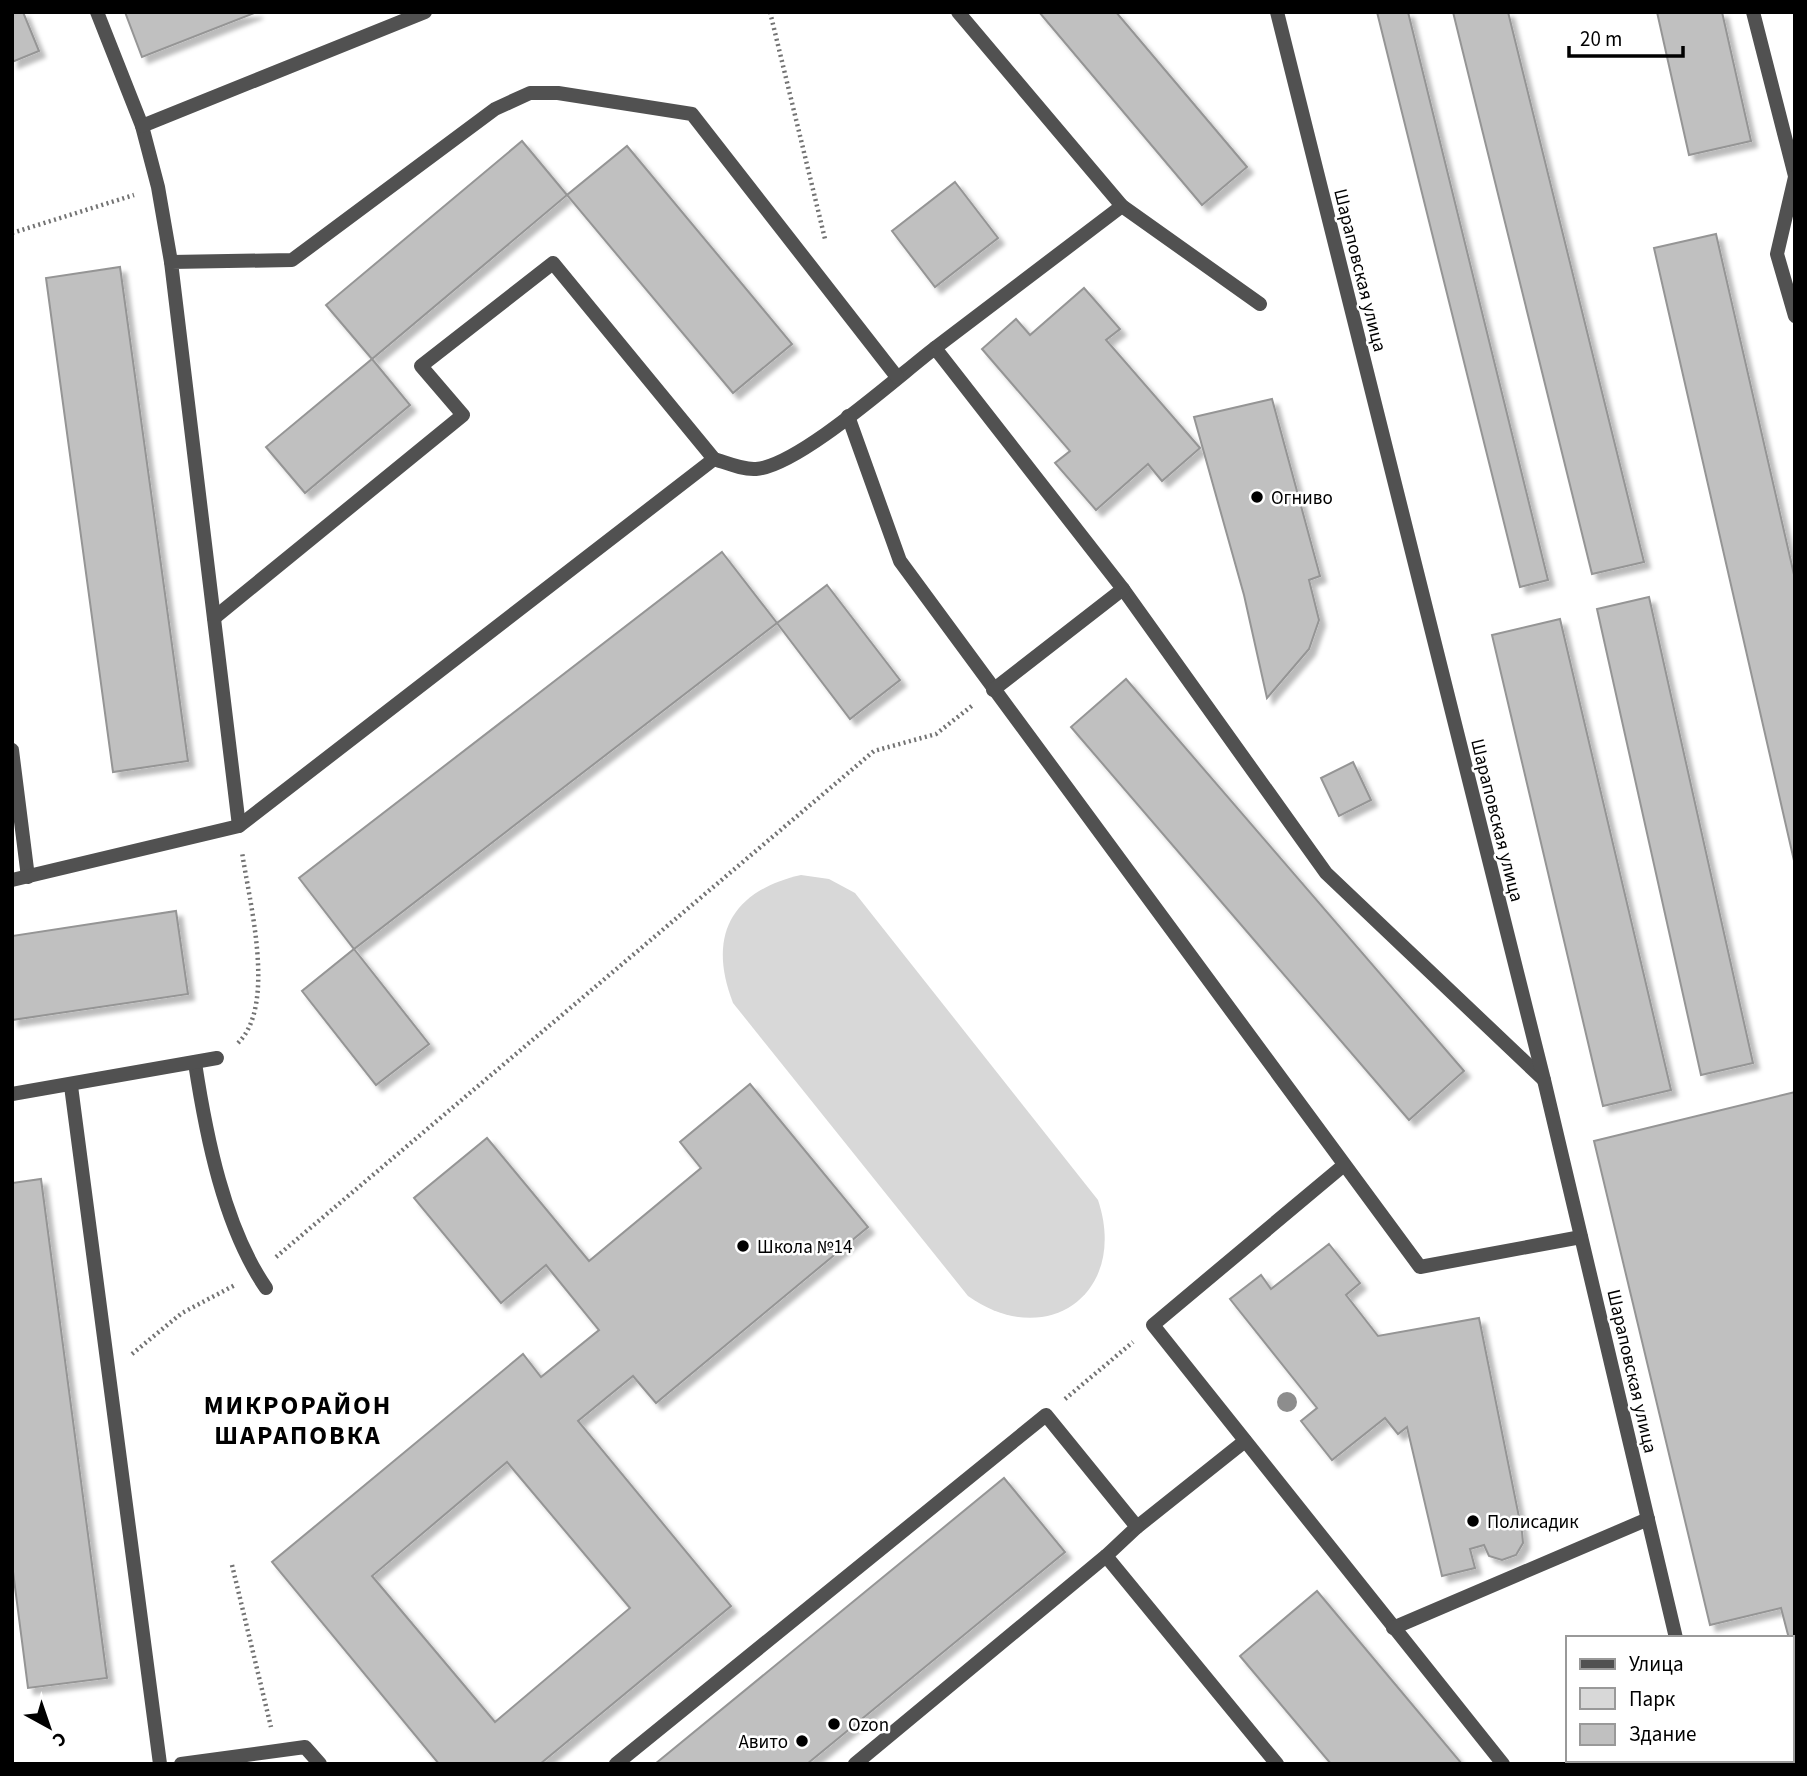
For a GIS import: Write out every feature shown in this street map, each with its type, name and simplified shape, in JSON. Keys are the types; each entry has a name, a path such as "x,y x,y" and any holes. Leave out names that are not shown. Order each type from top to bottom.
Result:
{"street":[{"path":"97,12 142,126 158,187 171,262 239,826"},
{"path":"142,126 425,12"},
{"path":"958,12 1122,206 1260,304"},
{"name":"Шараповская улица","path":"1277,12 1544,1080 1676,1636"},
{"path":"1753,12 1795,176 1777,254 1795,316"},
{"path":"171,262 292,260 495,109 530,93 558,93 692,114 897,377"},
{"path":"214,618 463,415 421,366 553,263 714,459 755,470 785,461 848,416 1122,206"},
{"path":"935,348 1123,589 1326,873 1544,1080"},
{"path":"848,416 900,561 1420,1267 1581,1237"},
{"path":"12,880 239,826 714,459"},
{"path":"993,690 1123,589"},
{"path":"12,750 28,877"},
{"path":"12,1094 71,1086 217,1058"},
{"path":"195,1063 204,1122 223,1189 256,1274 266,1288"},
{"path":"71,1086 160,1764"},
{"path":"1345,1165 1153,1325 1503,1764"},
{"path":"616,1764 1046,1415 1137,1527"},
{"path":"855,1764 1106,1556 1137,1527 1245,1441"},
{"path":"1392,1628 1648,1519"},
{"path":"1106,1556 1277,1764"},
{"path":"180,1764 305,1747 320,1764"}],"path":[{"path":"770,12 827,251"},
{"path":"12,233 158,187"},
{"path":"109,1374 182,1312 256,1274 874,751 936,734 993,690"},
{"path":"217,1058 242,1039 253,1019 259,996 239,826"},
{"path":"1046,1415 1153,1325"},
{"path":"232,1565 277,1750"}],"green space":[{"path":"801,875 829,879 855,893 1098,1200 1105,1233 1102,1262 1091,1286 1074,1304 1052,1315 1026,1318 998,1312 968,1296 733,1003 723,957 725,937 731,920 742,905 757,892 777,882"}],"building":[{"path":"12,12 23,12 39,51 12,62"},
{"path":"125,12 257,12 142,57"},
{"path":"1039,12 1116,12 1247,167 1202,205"},
{"path":"1377,12 1408,12 1548,580 1520,587"},
{"path":"1453,12 1508,12 1644,562 1592,574"},
{"path":"1657,12 1722,12 1751,141 1689,155"},
{"path":"522,141 567,195 372,359 326,305"},
{"path":"627,146 792,344 733,393 567,195"},
{"path":"955,182 998,238 935,287 892,231"},
{"path":"1716,234 1795,579 1795,865 1654,248"},
{"path":"120,267 188,761 113,772 46,278"},
{"path":"1084,288 1120,329 1106,340 1200,448 1162,481 1148,464 1096,510 1055,463 1070,451 982,349 1016,319 1030,335"},
{"path":"372,359 410,405 305,493 266,447"},
{"name":"Огниво","path":"1272,399 1320,576 1309,580 1319,620 1309,649 1267,698 1244,595 1194,417"},
{"path":"722,552 777,623 354,949 299,878"},
{"path":"827,585 900,680 850,719 777,623"},
{"path":"1649,597 1753,1063 1701,1075 1597,609"},
{"path":"1560,619 1671,1090 1603,1106 1492,635"},
{"path":"1126,679 1464,1071 1409,1120 1071,727"},
{"path":"1353,762 1371,800 1339,816 1321,778"},
{"path":"176,911 188,994 12,1020 12,936"},
{"path":"354,949 429,1044 376,1085 302,991"},
{"path":"750,1084 868,1227 656,1403 633,1376 578,1421 731,1606 540,1764 439,1764 272,1562 523,1354 541,1377 599,1330 546,1265 501,1303 414,1198 487,1138 589,1261 701,1168 680,1142","holes":["507,1462 630,1608 495,1722 372,1576"]},
{"path":"1795,1092 1795,1650 1793,1636 1788,1636 1781,1608 1710,1625 1594,1141"},
{"path":"41,1179 107,1678 28,1688 12,1564 12,1183"},
{"path":"1329,1244 1360,1283 1346,1295 1378,1336 1479,1318 1522,1532 1523,1543 1516,1555 1502,1560 1489,1556 1484,1545 1470,1549 1475,1568 1442,1576 1407,1427 1398,1434 1385,1418 1332,1460 1301,1421 1317,1408 1230,1299 1261,1275 1271,1289"},
{"path":"1004,1478 1065,1552 807,1764 655,1764"},
{"path":"1317,1591 1462,1764 1331,1764 1240,1656"},
{"path":"1795,1719 1795,1764 1766,1764 1793,1762"}],"place":[{"name":"Огниво","path":"1257,497"},
{"name":"Школа №14","path":"743,1246"},
{"name":"Полисадик","path":"1473,1521"},
{"name":"Ozon","path":"834,1724"},
{"name":"Авито","path":"802,1741"}],"district":[{"name":"МИКРОРАЙОН ШАРАПОВКА","path":"298,1420"}]}
